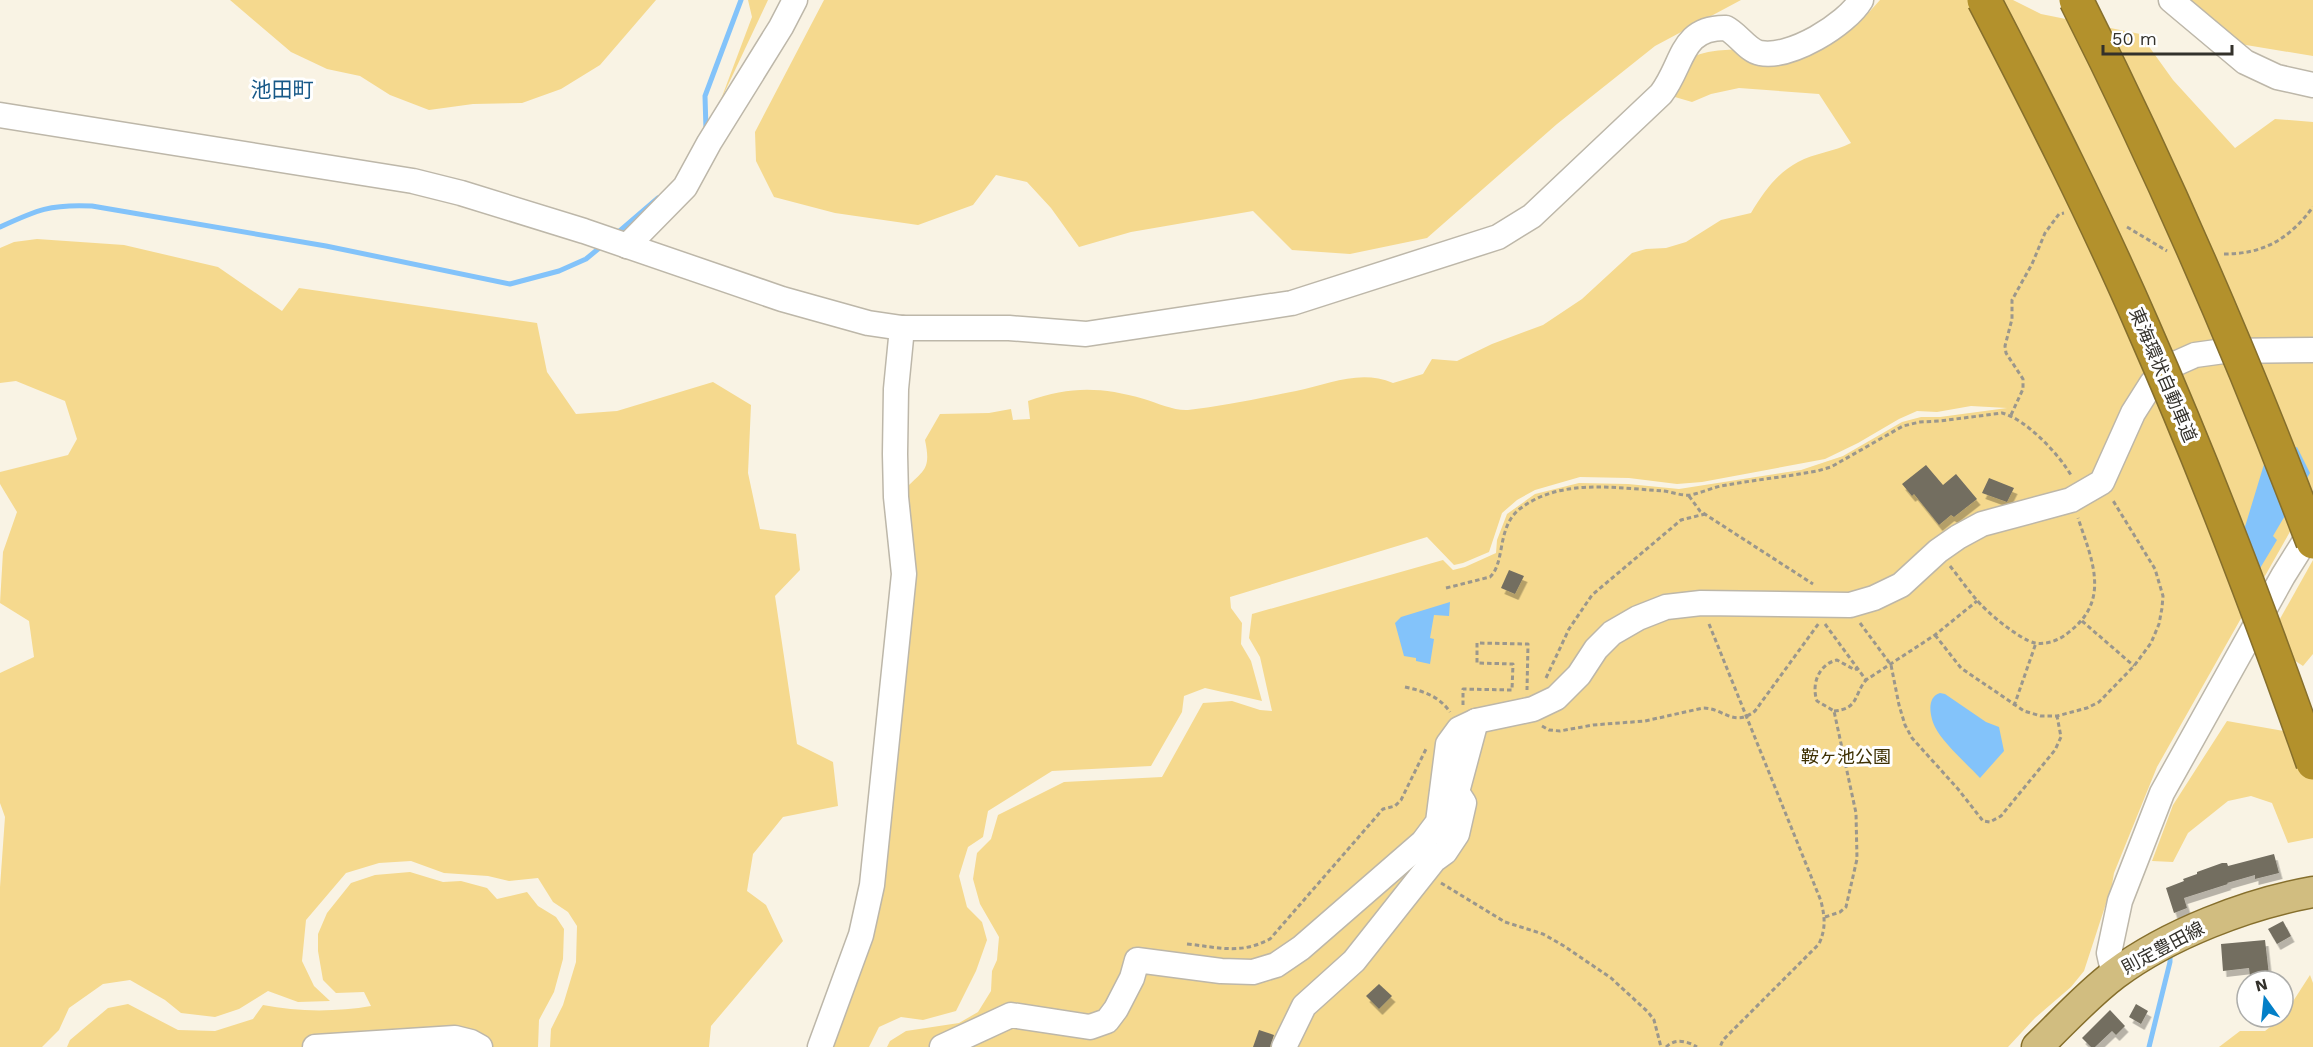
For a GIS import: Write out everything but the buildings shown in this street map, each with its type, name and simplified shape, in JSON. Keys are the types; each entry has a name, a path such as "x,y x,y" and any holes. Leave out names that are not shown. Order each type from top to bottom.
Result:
{"highway":[{"name":"東海環状自動車道","path":"1984,0 2054,134 2143,325 2265,626 2313,763"},
{"path":"2076,0 2129,106 2216,297 2271,429 2313,542"}],"main road":[{"name":"則定豊田線","path":"2037,1047 2114,975 2158,948 2223,917 2278,898 2313,892"}],"street":[{"path":"615,242 684,187 782,27 795,0"},
{"path":"0,115 413,181 460,193 615,242 782,299 868,323 902,328 1009,328 1086,334 1292,303 1498,237 1518,226 1661,94 1671,81 1692,39 1698,33 1707,29 1726,28 1756,52 1762,54 1779,52 1803,45 1846,19 1861,0"},
{"path":"2171,0 2246,62 2277,77 2313,85"},
{"path":"820,1047 861,935 872,885 904,574 896,497 895,454 896,389 902,328"},
{"path":"942,1047 1011,1014 1090,1027 1107,1021 1132,978 1137,960 1221,971 1253,972 1276,965 1301,948 1423,842 1438,822 1448,744 1466,726 1532,709 1556,698 1579,675 1596,649 1612,633 1638,618 1666,607 1701,603 1850,605 1874,598 1900,585 1938,551 1982,524 2085,492 2152,383 2177,363 2195,355 2224,351 2313,350"},
{"path":"2114,975 2109,953 2120,901 2162,793 2283,576 2313,528"},
{"path":"1284,1047 1304,1006 1354,960 1424,872 1445,852 1458,834 1464,803 1457,792 1466,726"},
{"path":"322,1047 455,1038 480,1047"}],"path":[{"path":"1446,588 1490,577 1495,572 1501,540 1510,516 1535,499 1573,488 1601,487 1673,492 1689,496 1719,486 1831,467 1903,426 2002,413 2017,419 2064,462 2085,492 2154,569 2163,596 2159,624 2151,643 2134,666 2099,702 2087,708 2057,716 2041,716 2014,706 1961,668 1935,635"},
{"path":"1938,551 1977,602 2024,638 2036,643 2058,640 2082,621 2094,597 2096,577 2085,492"},
{"path":"1689,496 1705,514 1821,589 1826,605"},
{"path":"1532,709 1536,693 1569,629 1592,595 1681,520 1705,514"},
{"path":"1858,668 1855,670 1837,660 1826,664 1821,669 1815,688 1815,695 1820,705 1834,711 1845,709 1854,702 1866,680 1935,635 1977,602"},
{"path":"1701,603 1821,901 1825,917 1825,929 1820,944 1723,1040 1720,1047"},
{"path":"1850,605 1851,611 1891,665 1902,715 1912,738 1958,789 1983,821 1990,822 2001,816 2055,750 2061,737 2057,716"},
{"path":"1466,726 1462,689 1512,690 1513,664 1477,663 1477,643 1528,644 1532,709 1536,719 1549,730 1560,731 1593,725 1645,721 1702,708 1711,708 1732,717 1747,717 1755,711 1818,626 1819,616 1866,680"},
{"path":"2082,621 2134,666"},
{"path":"2014,706 2036,643"},
{"path":"1405,687 1422,691 1440,701 1454,718 1466,726"},
{"path":"1825,917 1846,908 1857,859 1856,813 1834,711"},
{"path":"1179,965 1183,944 1242,950 1270,939 1383,810 1395,806 1401,800 1428,744"},
{"path":"1424,872 1505,922 1543,934 1611,978 1654,1020 1661,1047"},
{"path":"1666,1047 1670,1043 1684,1041 1697,1047"}],"green space":[{"path":"230,0 656,0 600,65 561,89 522,103 473,104 429,110 390,95 360,76 327,69 291,52"},
{"path":"748,0 768,0 720,102 752,17"},
{"path":"824,0 1741,0 1655,46 1557,124 1427,238 1350,254 1292,250 1253,211 1131,232 1079,247 1051,208 1027,182 996,175 973,205 918,225 835,213 774,197 756,161 755,132"},
{"name":"鞍ヶ池公園","path":"1880,0 2013,0 2041,14 2140,34 2173,80 2235,148 2275,119 2313,122 2313,491 2157,767 2114,873 2084,971 2071,987 2035,1018 2008,1047 887,1047 890,1041 906,1031 959,1023 978,1012 991,991 992,971 997,960 999,937 980,904 973,879 977,853 991,839 998,815 1064,782 1162,777 1203,703 1232,701 1260,710 1272,711 1260,657 1249,638 1252,614 1443,560 1453,570 1465,567 1496,553 1497,540 1507,514 1535,494 1579,483 1628,484 1679,489 1801,470 1843,456 1902,422 1921,417 1940,417 2007,408 1971,406 1937,412 1917,411 1825,459 1702,482 1677,484 1629,478 1580,477 1535,490 1517,500 1502,513 1489,552 1463,563 1454,565 1427,537 1230,597 1231,608 1242,623 1241,644 1251,661 1262,701 1205,688 1184,696 1182,712 1151,766 1052,771 988,811 983,837 968,847 959,876 967,907 982,922 987,940 976,971 956,1011 923,1020 901,1017 879,1027 869,1047 826,1047 849,987 906,488 925,468 927,457 925,440 940,414 989,413 1011,409 1013,420 1030,419 1028,401 1058,393 1086,390 1114,392 1172,408 1188,410 1256,399 1345,379 1369,377 1393,383 1423,374 1432,359 1457,361 1492,344 1543,325 1582,299 1632,253 1646,249 1666,248 1686,242 1721,220 1751,213 1771,184 1790,167 1804,159 1851,143 1819,94 1739,88 1711,94 1692,102 1668,95 1687,62 1701,54 1714,51 1764,50 1807,53 1839,39 1864,18"},
{"path":"2159,0 2313,0 2313,56 2240,44"},
{"path":"37,239 124,245 218,267 282,311 299,288 537,323 547,372 576,414 617,411 713,382 751,405 748,473 760,529 796,534 800,570 775,596 797,744 833,762 838,806 783,817 753,854 747,891 766,905 783,941 711,1026 709,1047 550,1047 551,1029 563,1005 576,962 577,926 568,912 553,902 538,878 509,881 488,876 444,873 411,861 379,863 346,873 306,920 302,961 314,986 330,1001 298,1002 268,991 239,1009 215,1017 181,1013 165,1000 130,980 103,984 69,1008 59,1030 42,1047 0,1047 0,887 5,817 0,803 0,673 34,657 29,621 0,603 3,552 17,512 0,484 0,472 68,455 77,439 65,401 16,381 0,383 0,248 14,242"},
{"path":"2313,560 2313,654 2303,666 2267,642"},
{"path":"2227,721 2307,735 2313,733 2313,838 2288,843 2272,803 2251,796 2228,801 2188,833 2173,862 2152,861 2173,805"},
{"path":"410,872 443,882 461,881 487,888 497,899 527,892 538,906 556,917 564,929 563,959 554,992 539,1020 538,1047 67,1047 70,1040 108,1008 128,1004 178,1030 215,1031 253,1019 263,1005 317,1010 371,1006 364,992 336,993 323,980 318,951 318,934 327,913 351,883 375,875"},
{"path":"2310,975 2313,983 2313,1047 2219,1047 2240,1031 2295,1029 2295,998"}],"water":[{"path":"2297,447 2310,473 2273,536 2277,540 2259,570 2244,530 2265,461"},
{"path":"1450,602 1449,616 1434,615 1430,638 1434,639 1430,664 1404,656 1395,623 1401,617"},
{"path":"1940,693 1945,694 1986,722 1999,727 2004,751 1980,778 1949,746 1935,727 1931,703"}],"waterway":[{"path":"706,130 705,96 741,0"},
{"path":"615,235 658,198"},
{"path":"0,227 44,209 92,206 326,246 510,284 559,271 586,259 603,245"},
{"path":"2149,1047 2170,955"}],"district":[{"name":"池田町","path":"282,90"}]}
